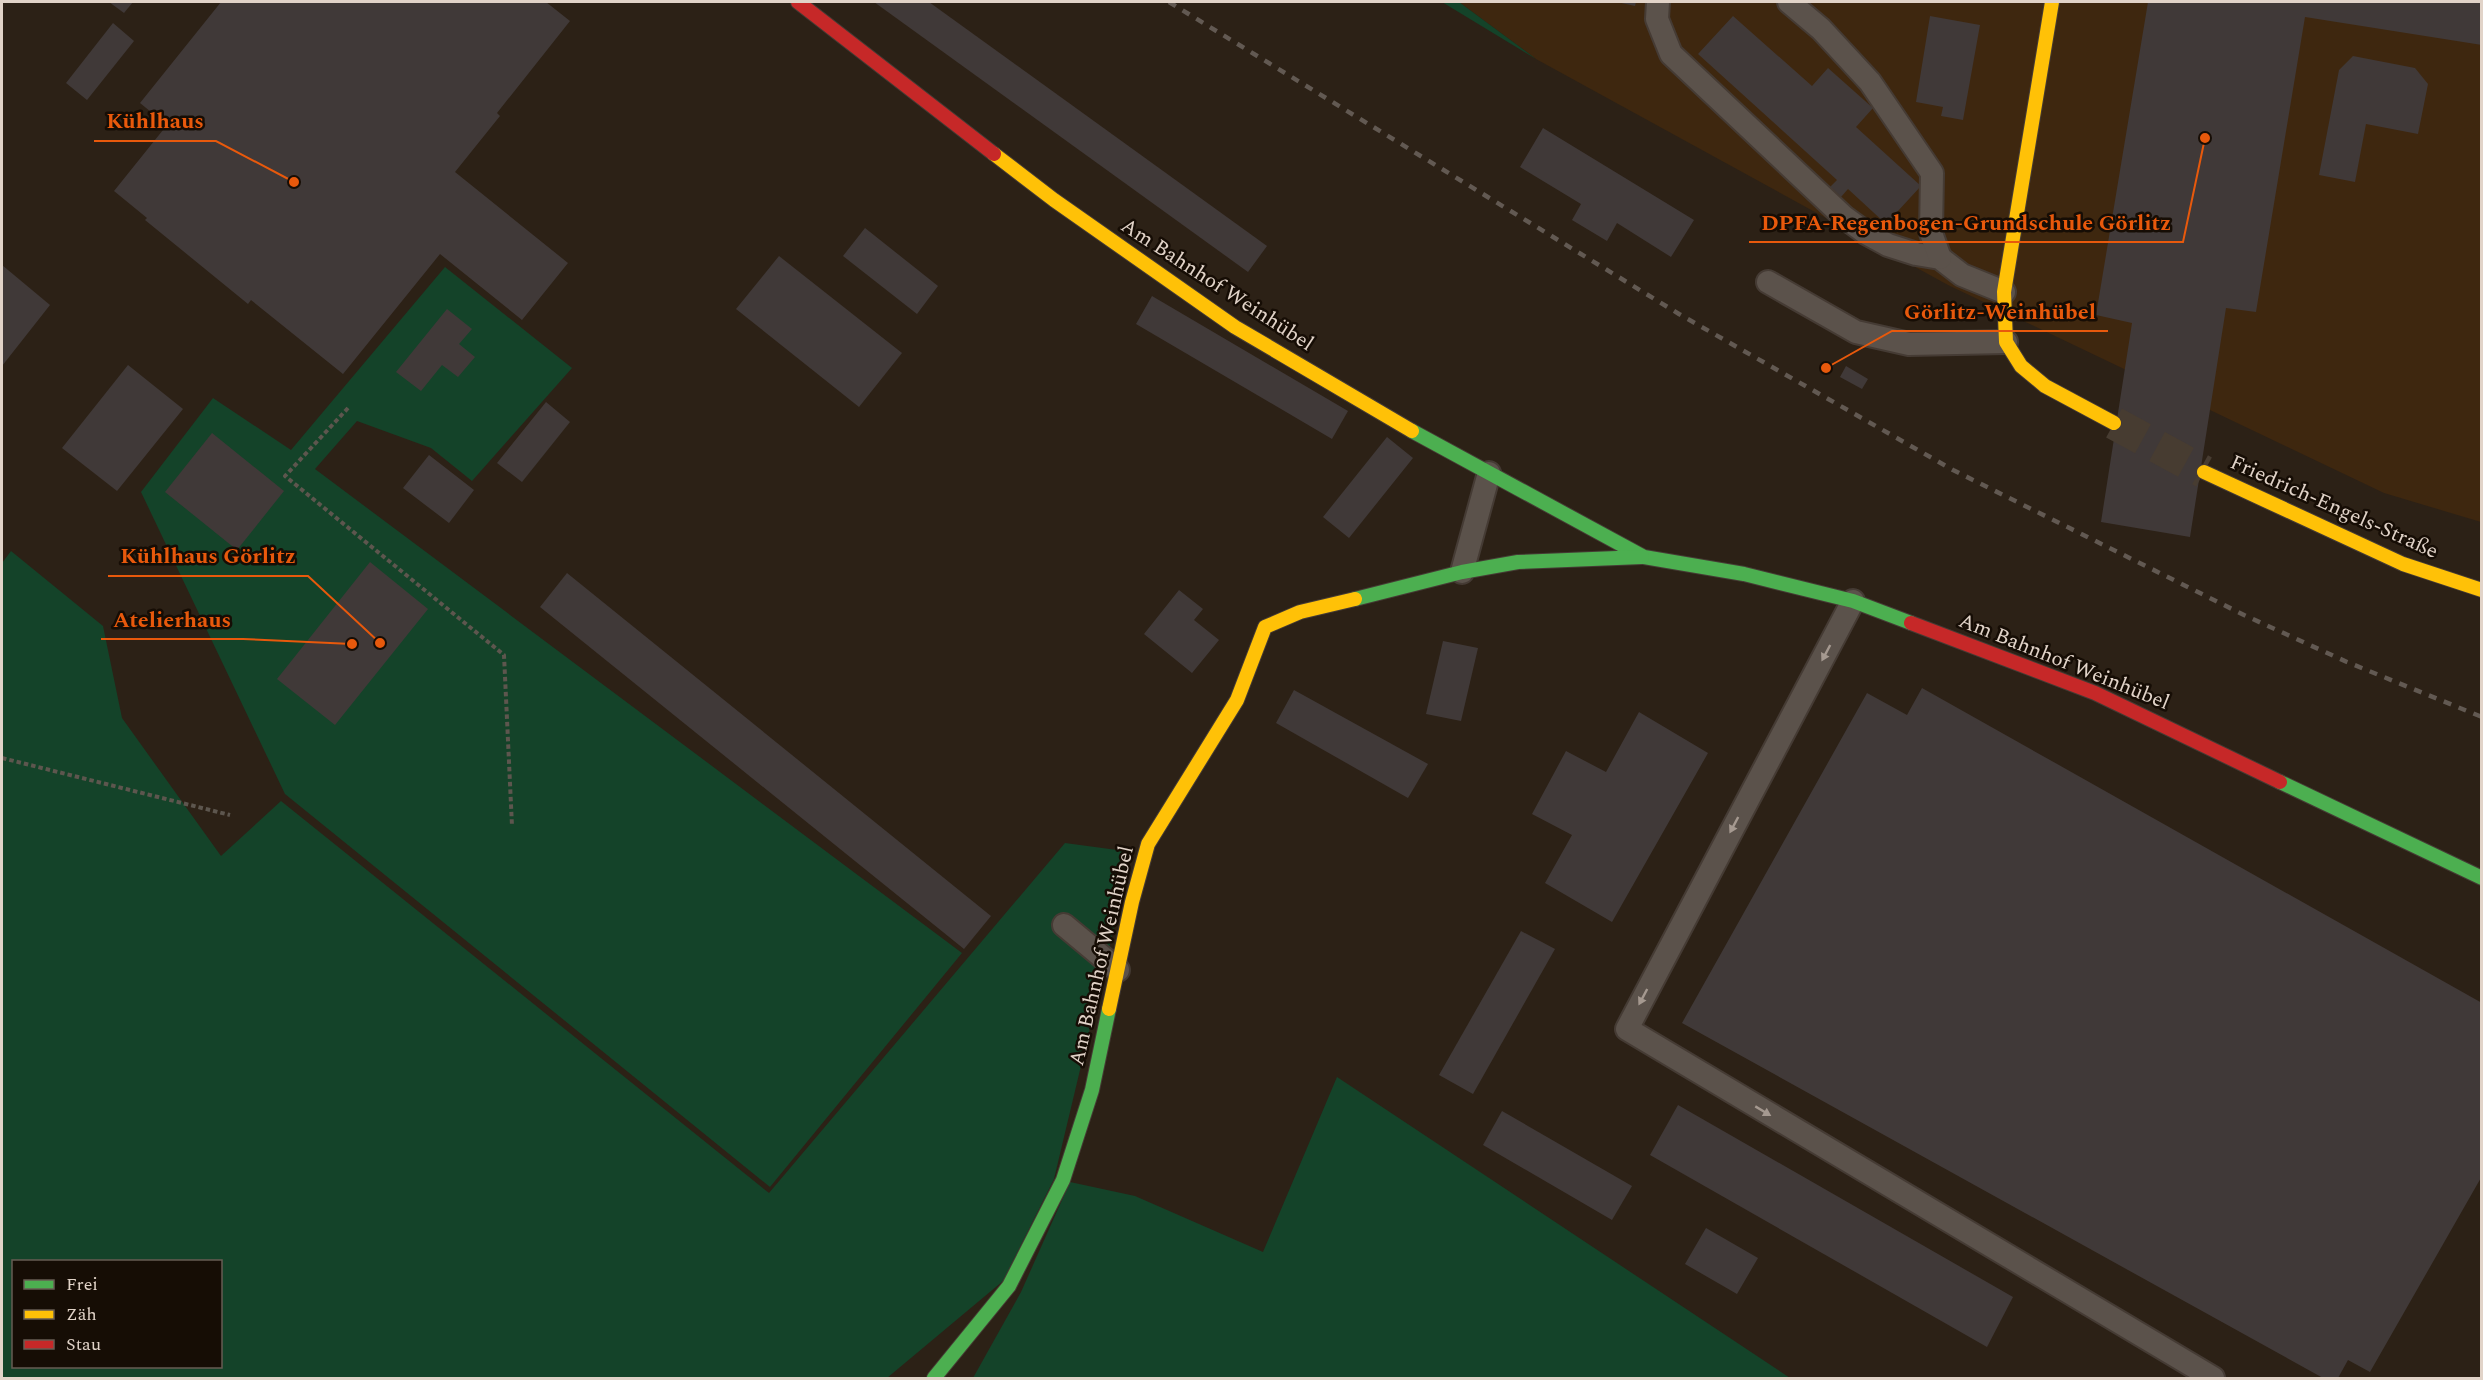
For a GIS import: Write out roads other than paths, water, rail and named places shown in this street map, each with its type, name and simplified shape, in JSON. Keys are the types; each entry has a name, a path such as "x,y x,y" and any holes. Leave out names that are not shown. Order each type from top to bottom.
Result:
{"street":[{"name":"Am Bahnhof Weinhübel","path":"798,2 1054,200 1212,311 1419,435 1644,557"},
{"path":"2052,2 2004,292 2006,342 2021,366 2045,386 2114,423"},
{"name":"Friedrich-Engels-Straße","path":"2204,472 2403,564 2481,590"},
{"name":"Am Bahnhof Weinhübel","path":"934,1378 1009,1286 1063,1180 1092,1090 1132,902 1148,844 1237,700 1265,627 1300,612 1462,572 1518,562 1644,557 1744,574 1853,601 2095,693 2481,878"}],"lane":[{"path":"1658,2 1657,19 1671,54 1844,217 1888,245 1916,254 1940,258 1962,275 2004,292"},
{"path":"1789,2 1821,29 1870,82 1932,173 1931,232 1940,258"},
{"path":"1768,282 1856,332 1909,344 2006,342"},
{"path":"1462,572 1489,473"},
{"path":"1853,601 1627,1029 2213,1378"},
{"path":"1064,925 1118,970"}],"tunnel":[{"path":"2114,423 2204,472"}],"railway":[{"path":"1169,2 1679,314 1953,470 2244,615 2347,662 2482,717"}],"place":[{"name":"DPFA-Regenbogen-Grundschule Görlitz","path":"2205,138"},
{"name":"Kühlhaus","path":"294,182"},
{"name":"Görlitz-Weinhübel","path":"1826,368"},
{"name":"Kühlhaus Görlitz","path":"380,643"},
{"name":"Atelierhaus","path":"352,644"}]}
